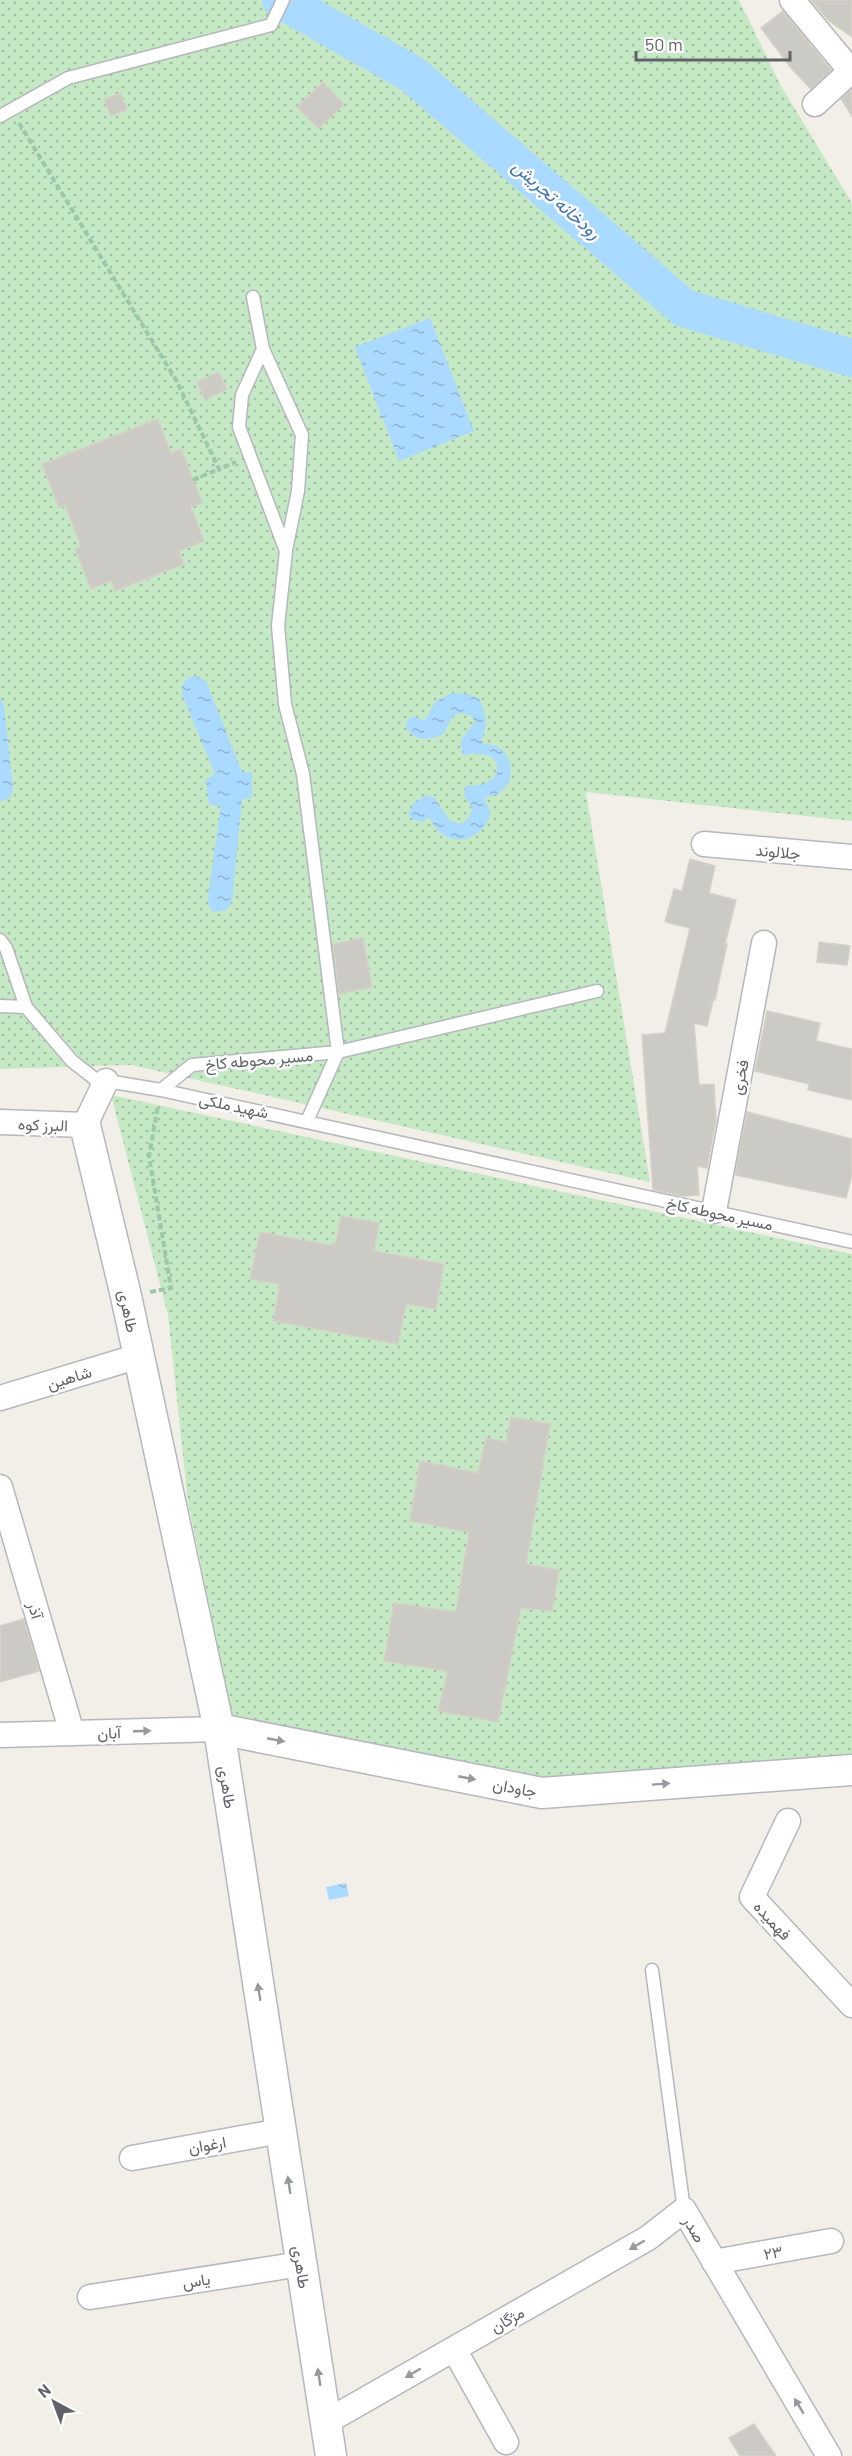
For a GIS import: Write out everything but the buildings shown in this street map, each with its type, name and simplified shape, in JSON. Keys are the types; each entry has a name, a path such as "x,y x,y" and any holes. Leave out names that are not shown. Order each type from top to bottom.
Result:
{"street":[{"path":"792,0 852,70 815,104"},
{"name":"جلالوند","path":"704,844 852,857"},
{"name":"فخری","path":"714,1211 764,943"},
{"path":"85,1125 106,1081"},
{"name":"البرز کوه","path":"0,1122 85,1125"},
{"name":"طاهری","path":"85,1125 126,1296 219,1729 331,2456"},
{"name":"شاهین","path":"0,1398 139,1356"},
{"name":"آذر","path":"0,1487 72,1733"},
{"name":"آبان","path":"0,1735 219,1729"},
{"name":"جاودان","path":"219,1729 542,1793 852,1770"},
{"name":"فهمیده","path":"788,1821 752,1897 852,2005"},
{"name":"ارغوان","path":"132,2158 281,2131"},
{"name":"صدر","path":"684,2210 829,2456"},
{"name":"مژگان","path":"326,2422 648,2238 684,2210"},
{"name":"۲۳","path":"714,2262 831,2241"},
{"name":"یاس","path":"90,2297 302,2264"},
{"path":"454,2349 506,2442"}],"lane":[{"path":"5,113 68,78 271,25 284,0"},
{"path":"253,297 263,349 302,435 298,491 286,551 278,626 285,704 303,774 338,1052 307,1121"},
{"path":"263,349 242,395 239,427 286,551"},
{"path":"0,940 6,948 26,1007 72,1061 95,1079 161,1090"},
{"name":"مسیر محوطه کاخ","path":"161,1090 192,1065 338,1052 597,991"},
{"path":"0,1006 26,1007"},
{"name":"شهید ملکی","path":"161,1090 307,1121"},
{"name":"مسیر محوطه کاخ","path":"307,1121 852,1242"},
{"name":"صدر","path":"652,1970 684,2210"}],"path":[{"path":"5,113 176,380 219,469"},
{"path":"193,480 251,456"},
{"path":"126,1296 171,1288 149,1156 161,1090"}],"green space":[{"path":"0,0 739,0 781,86 852,203 852,821 586,792 650,1182 131,1065 0,1069"},
{"path":"111,1095 852,1254 852,1754 545,1781 232,1716 188,1502 168,1315"}],"water":[{"path":"430,318 474,431 399,461 355,347"},
{"path":"197,676 206,681 242,772 252,773 252,797 242,800 232,901 227,910 214,912 209,907 208,896 221,807 209,804 206,780 215,774 182,694 185,681"},
{"path":"454,693 468,694 479,699 486,720 481,740 484,744 504,751 511,769 505,788 497,794 485,797 490,810 489,819 483,828 463,839 451,839 439,832 429,817 422,822 413,820 408,814 414,803 425,796 434,797 450,821 460,824 469,818 472,808 464,795 466,785 483,784 497,773 497,764 492,756 472,753 464,756 461,741 475,722 472,716 461,713 454,716 445,732 435,738 419,738 406,728 407,720 414,716 424,721 437,701"},
{"path":"0,697 4,706 13,788 11,797 0,802"},
{"path":"346,1883 349,1896 329,1900 326,1887"}],"waterway":[{"name":"رودخانه تجریش","path":"281,0 412,74 684,308 852,358"}]}
